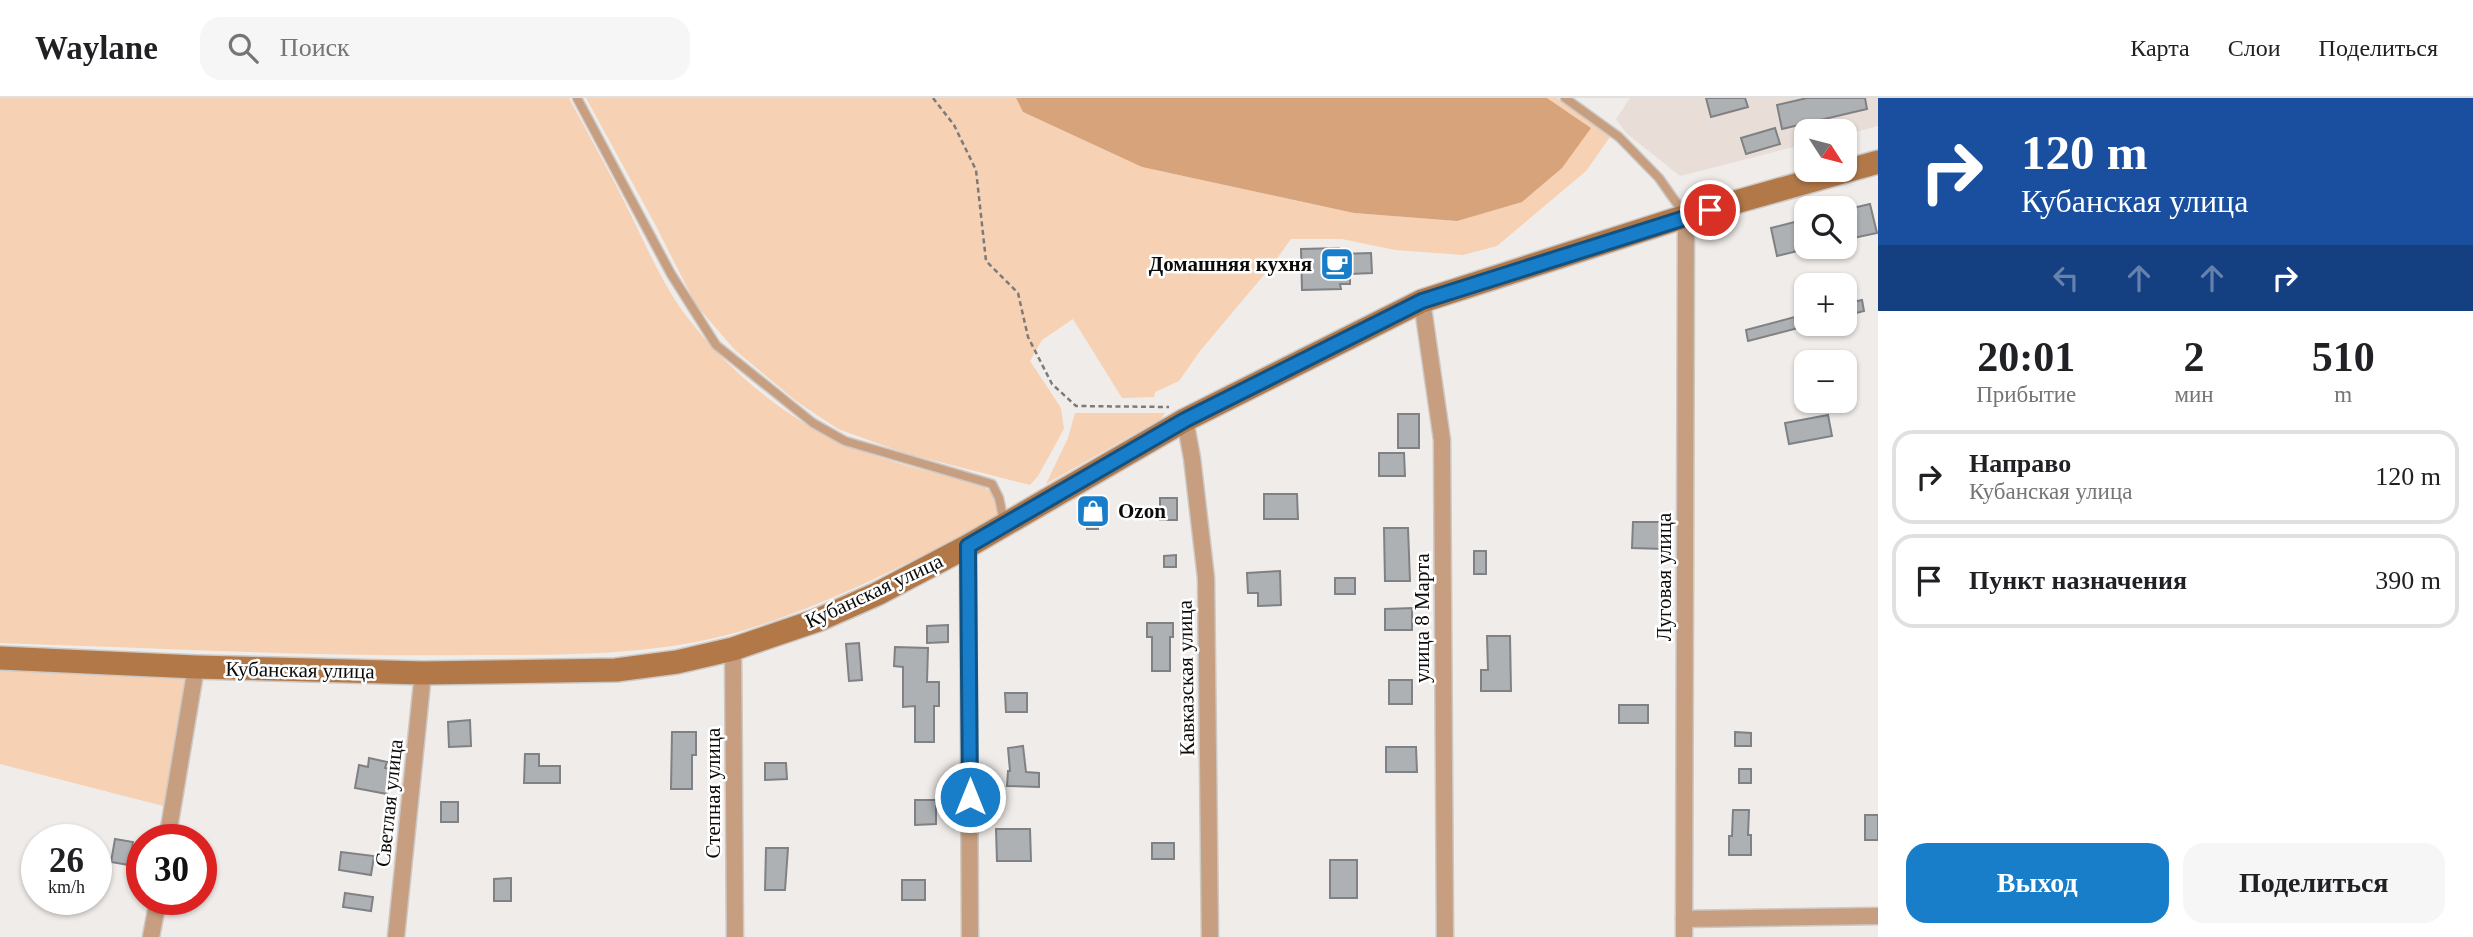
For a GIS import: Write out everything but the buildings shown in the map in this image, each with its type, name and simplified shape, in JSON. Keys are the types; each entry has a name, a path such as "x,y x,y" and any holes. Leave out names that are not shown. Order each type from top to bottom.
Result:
{"main road":[{"name":"Кубанская улица","path":"0,657 196,667 424,673 616,670 677,662 733,649 818,620 877,594 968,546 1185,420 1422,301 1686,216 1878,162"}],"street":[{"name":"Луговая улица","path":"1684,937 1686,216"},
{"name":"улица 8 Марта","path":"1422,301 1442,440 1445,937"},
{"name":"Кавказская улица","path":"1185,420 1206,578 1210,937"},
{"path":"968,546 970,937"},
{"name":"Степная улица","path":"733,649 735,937"},
{"path":"170,824 196,667"},
{"name":"Светлая улица","path":"396,937 424,673"},
{"path":"151,937 155,915"},
{"path":"1684,919 1878,916"}],"lane":[{"path":"577,98 671,274 716,345 813,423 845,441 992,484 999,498 1005,525"},
{"path":"1565,98 1619,137 1659,178 1686,216"}],"path":[{"path":"933,98 954,125 976,170 986,261 1018,293 1028,337 1052,384 1076,406 1171,407 1185,420"}],"shaded area":[{"path":"0,98 569,98 673,297 725,361 765,396 831,438 885,459 982,486 992,492 998,516 903,565 805,609 738,632 673,646 575,654 416,655 0,643"},
{"path":"586,98 1016,98 1023,112 1142,167 1354,213 1457,221 1591,128 1547,98 1557,98 1610,137 1586,171 1497,246 1463,255 1395,250 1342,239 1291,239 1179,381 1155,392 1154,397 1122,398 1073,319 1042,340 1030,361 1061,408 1064,429 1038,476 1030,485 904,453 838,429 796,401 735,350 696,305"},
{"path":"1016,98 1547,98 1591,128 1562,168 1522,202 1457,221 1354,213 1142,167 1023,112"},
{"path":"1630,98 1878,98 1878,126 1857,132 1857,119 1794,119 1794,147 1680,176 1626,133 1616,119"},
{"path":"1075,413 1165,413 1161,419 1046,484 1068,438"},
{"path":"0,669 189,673 173,755 167,807 0,764"}],"place":[{"name":"Домашняя кухня","path":"1337,264"},
{"name":"Ozon","path":"1093,511"}],"route":[{"path":"970,797 968,546 1185,420 1422,301 1710,210"}]}
